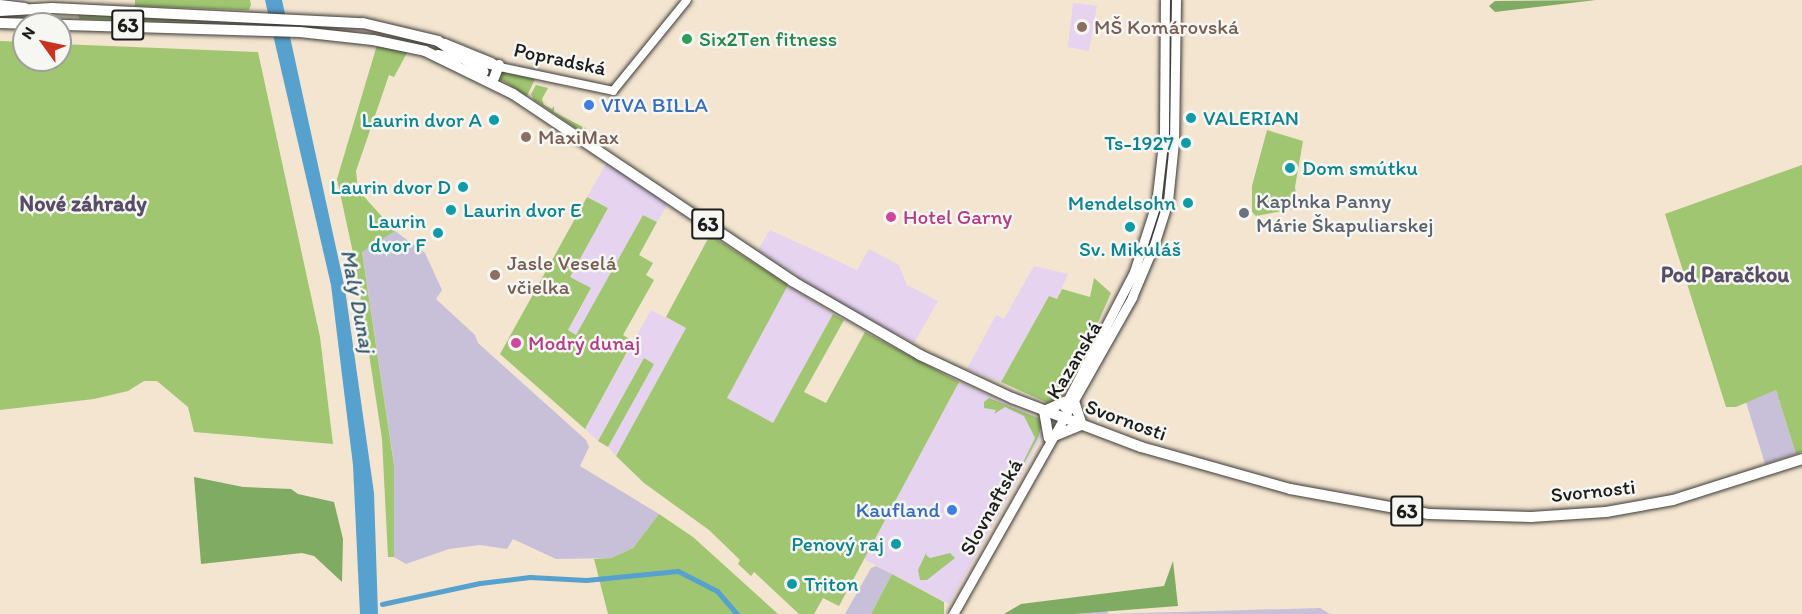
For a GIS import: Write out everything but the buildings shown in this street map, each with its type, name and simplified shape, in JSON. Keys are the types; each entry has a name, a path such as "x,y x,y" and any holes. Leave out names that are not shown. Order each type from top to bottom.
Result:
{"main road":[{"name":"Kazanská","path":"1070,401 1134,272 1156,204 1164,143 1165,0"},
{"name":"Kazanská","path":"1061,417 1136,289 1164,218 1175,135 1176,0"},
{"name":"Popradská","path":"0,10 29,8 374,24 438,41 465,59"},
{"name":"Popradská","path":"0,23 300,32 374,40 425,51"},
{"name":"Svornosti","path":"425,51 513,94"},
{"name":"Svornosti","path":"465,59 513,94 835,307 943,366 1044,411 1185,461 1290,489 1398,510 1486,517 1606,512 1652,504 1744,481 1802,459"},
{"path":"494,78 499,65"},
{"path":"1070,401 1082,425 1049,438 1044,411 1070,401"},
{"name":"Slovnaftská","path":"953,614 1061,417"}],"street":[{"name":"Popradská","path":"425,51 613,91 687,0"},
{"path":"0,4 29,8"},
{"name":"Popradská","path":"438,41 499,65"}],"shaded area":[{"name":"MŠ Komárovská","path":"1073,3 1097,6 1089,51 1068,47"},
{"path":"607,162 668,204 657,222 643,215 576,336 568,331 591,289 569,277 608,208 587,197"},
{"path":"770,230 857,270 869,249 899,265 907,285 938,301 914,343 840,305 758,250"},
{"path":"395,231 425,253 442,290 436,299 475,335 478,343 586,440 589,447 580,466 659,514 633,548 611,558 556,559 513,539 507,549 480,545 449,549 406,564 394,557 394,464 362,251"},
{"path":"1034,266 1068,274 1057,299 1049,296 1001,382 967,369 996,315 1004,319"},
{"path":"788,285 833,314 773,423 726,398"},
{"path":"651,310 686,328 616,456 608,447 653,364 644,358 598,441 585,429"},
{"path":"959,382 1042,419 1043,434 949,604 864,559"},
{"path":"1776,390 1796,454 1765,464 1746,402"},
{"path":"876,566 892,574 871,614 845,614 871,568"},
{"path":"1110,608 1107,614 1059,614"},
{"path":"1320,608 1330,614 1107,614"}],"green space":[{"path":"135,0 250,0 251,5 249,10 135,6"},
{"path":"1596,0 1495,12 1489,6 1495,1"},
{"path":"78,14 244,22 79,19"},
{"path":"0,41 12,42 12,72 72,72 72,44 258,52 320,337 333,444 194,432 188,407 157,381 144,381 128,391 94,399 0,410"},
{"path":"377,45 408,51 394,77 389,75 356,171 358,190 395,231 362,252 394,465 394,557 388,557 382,439 355,262 337,179"},
{"path":"502,69 535,79 527,96 497,77"},
{"path":"536,85 548,88 542,99 544,105 552,109 554,106 554,112 587,129 577,129 534,100 531,94"},
{"path":"1267,130 1303,141 1295,187 1298,208 1256,216 1252,212 1252,186"},
{"path":"1802,165 1802,452 1796,454 1776,390 1736,407 1726,407 1665,214"},
{"path":"587,197 608,208 570,277 591,288 568,330 576,335 643,215 657,222 639,255 653,263 646,275 654,280 623,335 633,341 585,429 500,354"},
{"path":"710,235 788,285 727,398 773,423 833,314 844,320 804,392 826,403 865,332 959,382 839,606 823,598 814,614 799,614 754,572 751,576 738,564 740,560 709,530 644,483 616,456 686,328 666,317"},
{"path":"1094,278 1111,293 1081,361 1059,399 1048,403 1001,382 1049,296 1057,299 1062,289 1090,297"},
{"path":"644,358 654,364 608,447 598,441"},
{"path":"989,398 1043,420 1038,438 1011,487 1035,438 1024,416 1005,407 994,414 996,410 984,408 984,402"},
{"path":"194,477 243,487 291,489 298,494 334,502 343,539 342,582 314,556 302,553 201,564"},
{"path":"659,514 693,537 778,614 608,614 594,559 611,558 633,548"},
{"path":"927,551 926,555 930,558 950,553 955,558 927,580 920,580 918,570"},
{"path":"1173,561 1178,606 1073,614 1004,614 1021,604 1164,586"},
{"path":"892,574 944,602 944,614 871,614"}],"water":[{"path":"265,0 282,0 345,289 374,493 378,614 360,614 353,465 331,285"}],"waterway":[{"path":"382,604 480,583 530,577 586,580 678,571 717,591 737,614"}],"place":[{"name":"MŠ Komárovská","path":"1082,27"},
{"name":"Six2Ten fitness","path":"687,39"},
{"name":"VIVA BILLA","path":"589,105"},
{"name":"VALERIAN","path":"1191,118"},
{"name":"Laurin dvor A","path":"494,120"},
{"name":"MaxiMax","path":"526,137"},
{"name":"Ts-1927","path":"1186,143"},
{"name":"Dom smútku","path":"1290,168"},
{"name":"Laurin dvor D","path":"463,187"},
{"name":"Mendelsohn","path":"1188,203"},
{"name":"Laurin dvor E","path":"451,210"},
{"name":"Kaplnka Panny Márie Škapuliarskej","path":"1244,213"},
{"name":"Hotel Garny","path":"891,217"},
{"name":"Sv. Mikuláš","path":"1130,227"},
{"name":"Laurin dvor F","path":"438,233"},
{"name":"Jasle Veselá včielka","path":"495,275"},
{"name":"Modrý dunaj","path":"516,343"},
{"name":"Kaufland","path":"952,510"},
{"name":"Penový raj","path":"896,544"},
{"name":"Triton","path":"792,584"}],"district":[{"name":"Nové záhrady","path":"83,204"},
{"name":"Pod Paračkou","path":"1725,275"}],"water label":[{"name":"Malý Dunaj","path":"358,301"}]}
